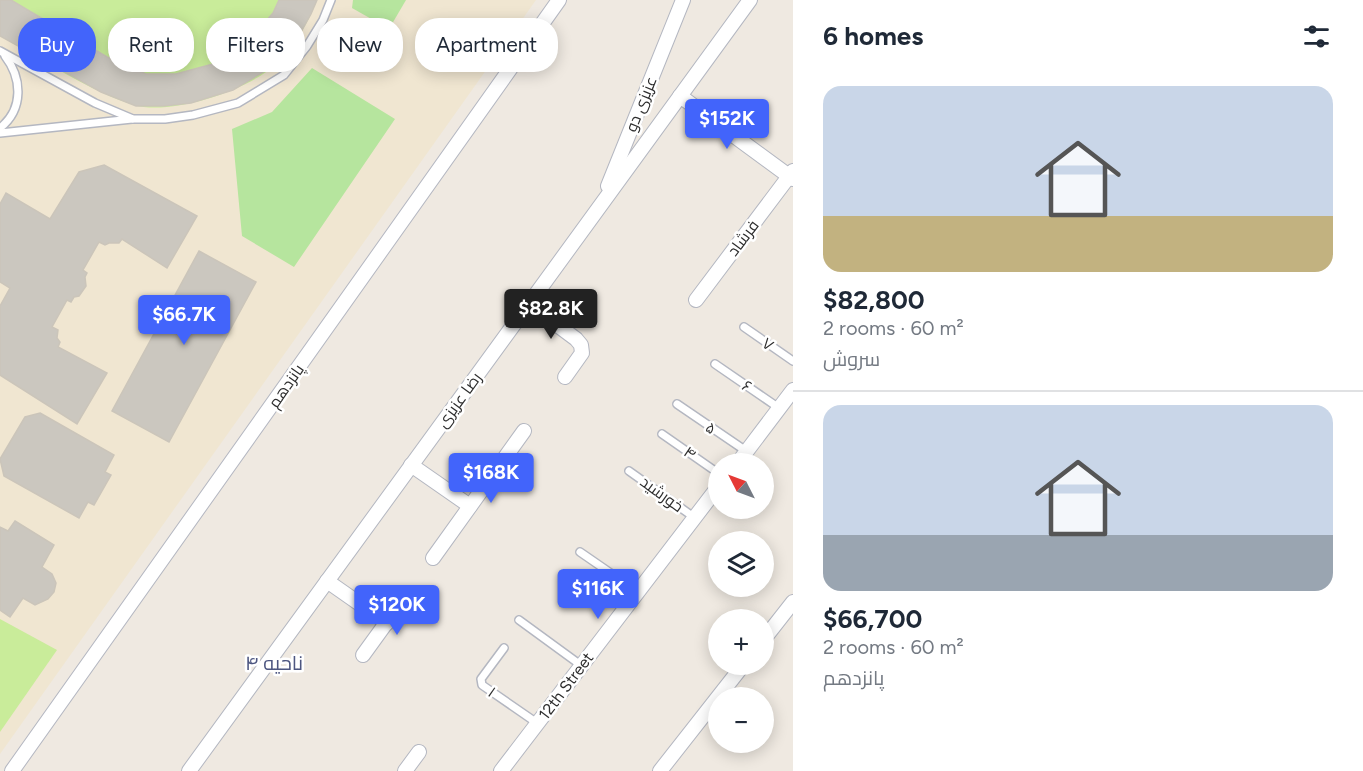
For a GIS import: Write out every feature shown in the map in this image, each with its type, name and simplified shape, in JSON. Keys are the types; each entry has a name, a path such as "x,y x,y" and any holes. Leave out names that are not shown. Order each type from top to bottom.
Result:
{"street":[{"name":"پانزدهم","path":"12,771 560,0"},
{"name":"عزیزی دو","path":"599,207 683,0"},
{"name":"رضا عزیزی","path":"189,771 750,0"},
{"path":"680,96 792,175"},
{"name":"فرشاد","path":"696,300 792,175"},
{"path":"529,304 581,345 582,353 565,377"},
{"path":"746,451 793,390"},
{"path":"434,558 524,431"},
{"path":"411,465 470,506"},
{"name":"12th Street","path":"501,771 708,500"},
{"path":"327,581 387,623"},
{"path":"363,655 405,597"},
{"path":"774,626 793,602"},
{"path":"660,771 735,675"},
{"path":"405,771 419,752"}],"lane":[{"path":"0,133 133,118 165,119 193,115 238,103 284,75 307,46 323,20 331,0"},
{"path":"0,52 95,103 133,118"},
{"path":"0,52 15,70 19,84 18,100 13,114 0,128"},
{"name":"۷","path":"744,327 793,361"},
{"name":"۶","path":"715,364 779,408"},
{"name":"۵","path":"677,404 746,451"},
{"name":"۴","path":"662,434 708,465"},
{"name":"خورشید","path":"629,471 695,518"},
{"path":"580,552 638,592"},
{"path":"519,620 582,666"},
{"name":"۱","path":"504,648 481,679 482,685 538,723"}],"shaded area":[{"path":"0,0 536,0 523,18 415,18 415,72 485,72 0,754"}],"green space":[{"path":"0,0 317,0 305,26 305,18 206,18 206,72 266,72 228,92 188,104 168,107 134,105 101,92 63,72 96,72 96,18 18,18 18,46 0,36"},
{"path":"353,0 406,0 395,18 370,18 352,8"},
{"path":"312,68 395,119 294,267 242,236 232,129 272,112"},
{"path":"0,619 57,650 0,732"}],"building":[{"path":"0,0 11,0 41,18 18,18 18,46 0,36"},
{"path":"279,0 317,0 305,25 305,18 269,18"},
{"path":"96,50 108,57 108,72 176,74 194,72 194,69 206,66 206,72 263,72 233,90 191,103 136,106 101,92 65,72 96,72"},
{"path":"104,165 197,216 167,268 122,239 119,243 105,245 99,242 83,270 87,273 86,286 71,302 67,300 52,327 58,330 57,338 60,342 58,347 107,373 77,424 0,375 0,306 10,288 0,282 0,204 6,193 50,219 79,172"},
{"path":"199,251 256,282 169,442 112,411"},
{"path":"40,413 114,455 105,472 111,475 94,505 88,502 79,518 4,476 0,459 25,417"},
{"path":"15,521 54,545 42,567 52,574 56,583 54,592 48,599 35,605 23,598 10,617 0,610 0,527 8,531"}],"district":[{"name":"ناحیه ۴","path":"274,663"}]}
